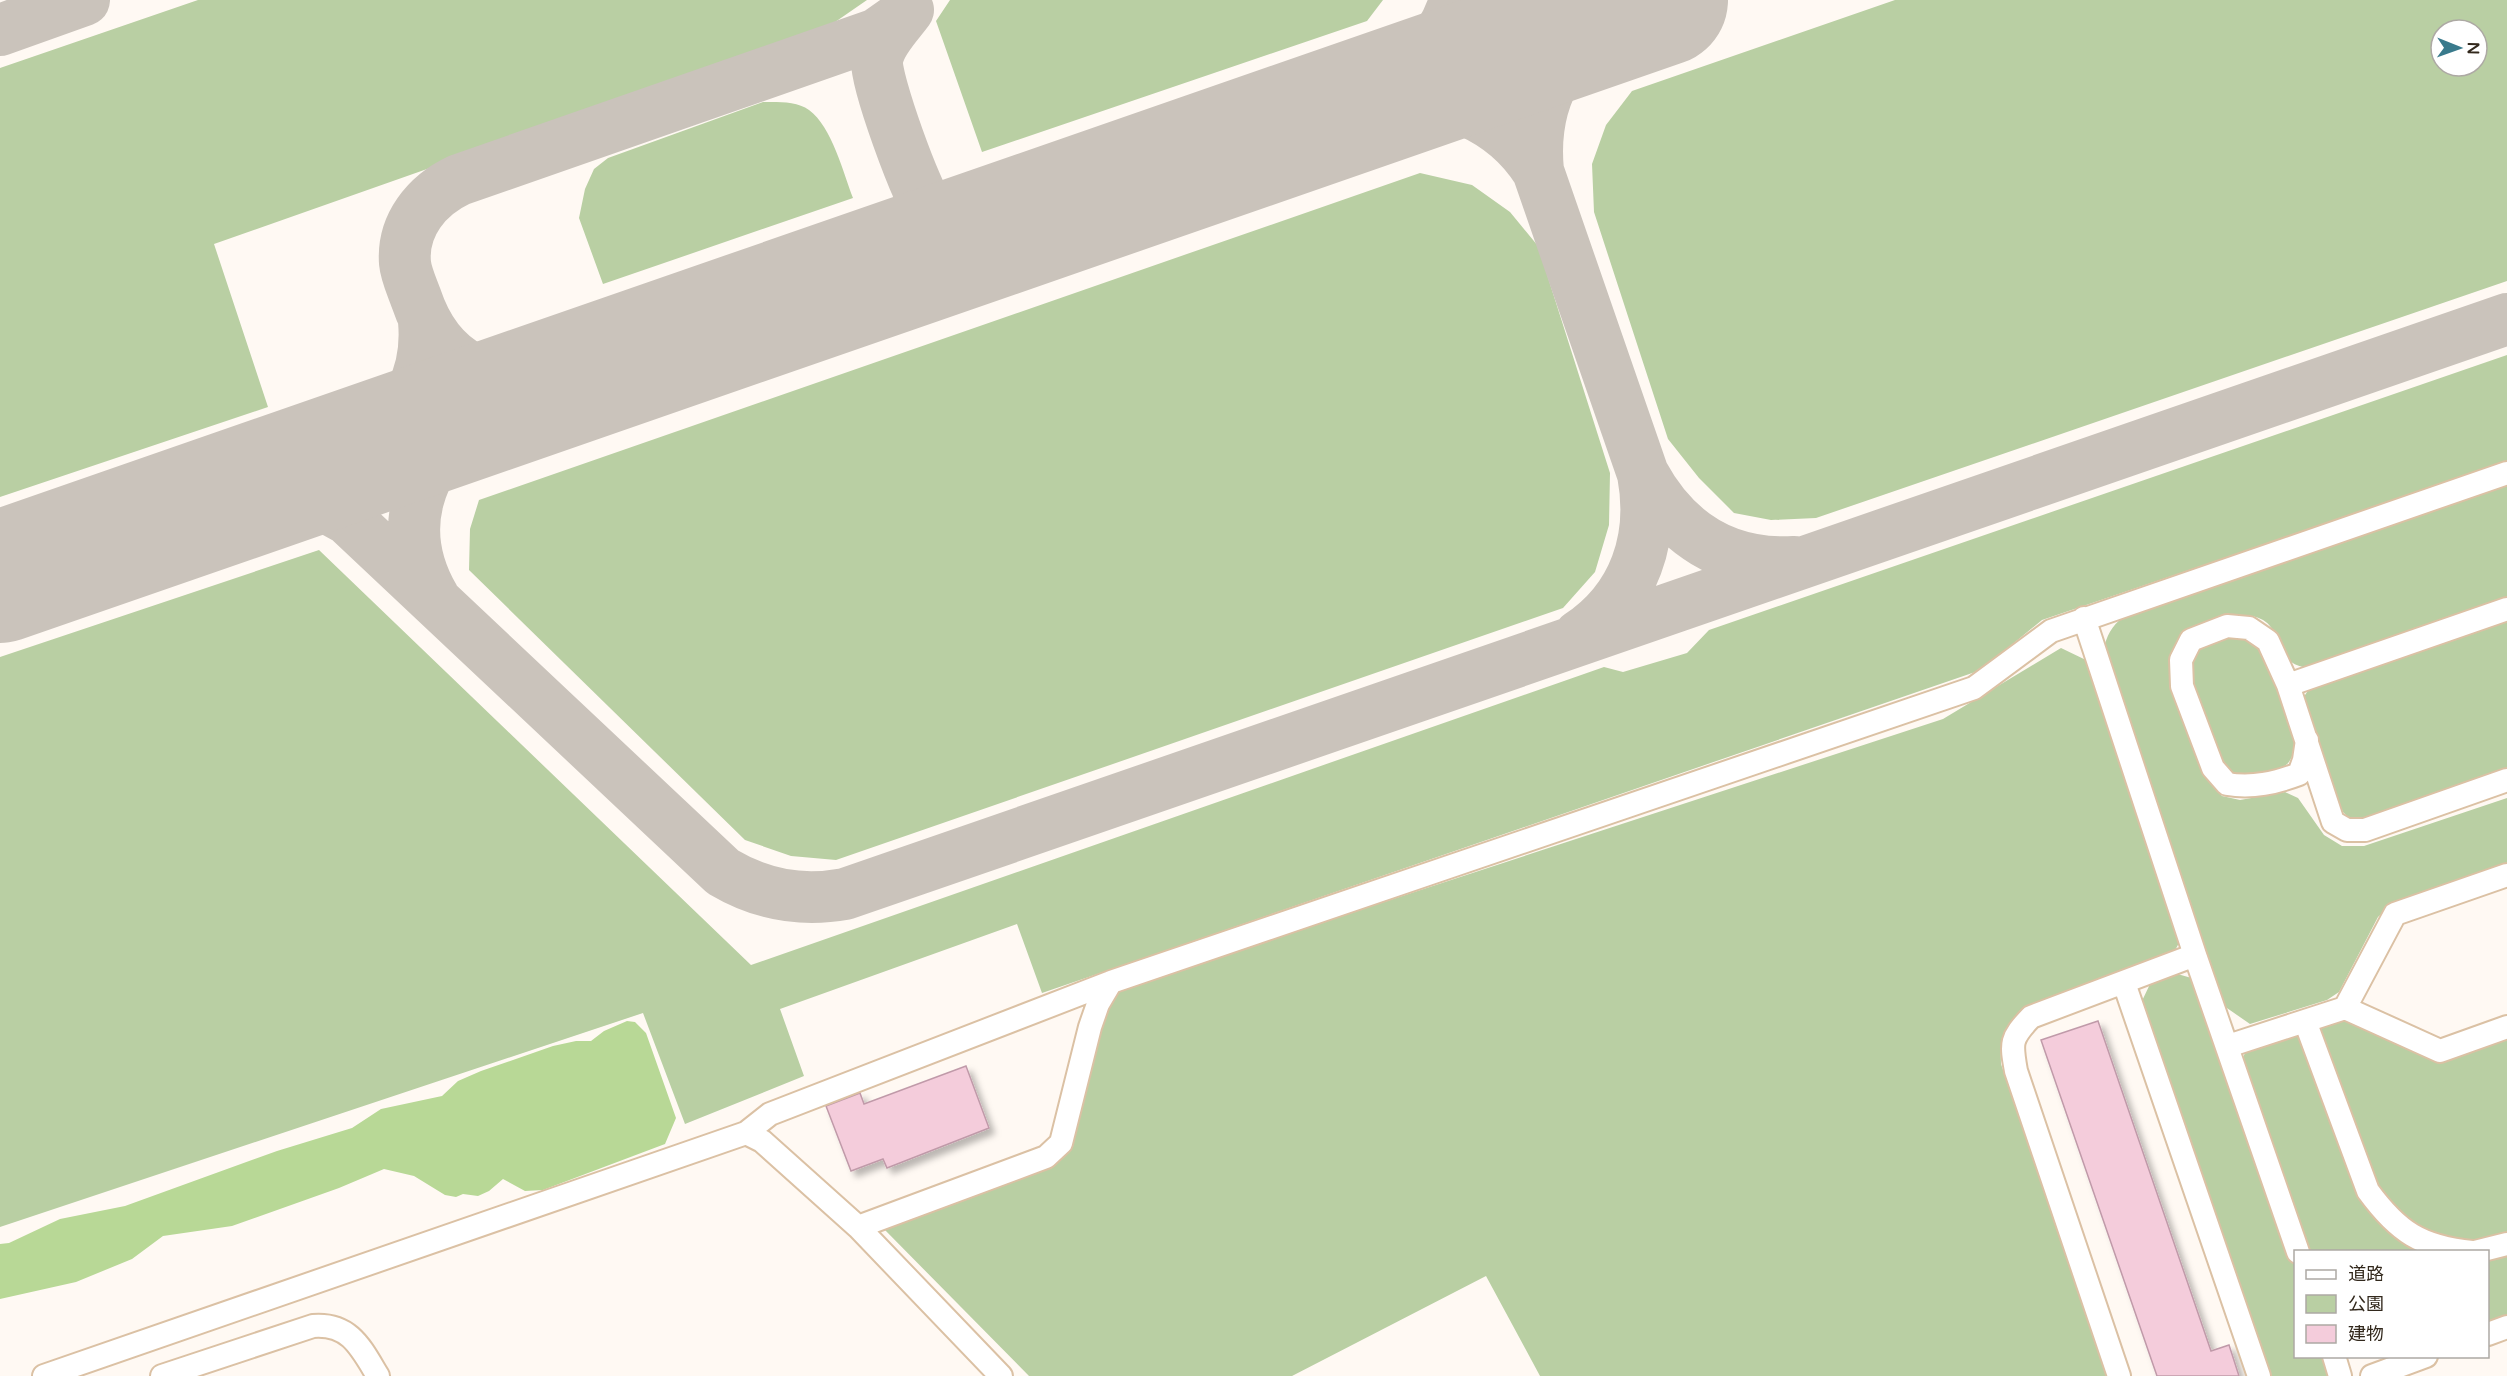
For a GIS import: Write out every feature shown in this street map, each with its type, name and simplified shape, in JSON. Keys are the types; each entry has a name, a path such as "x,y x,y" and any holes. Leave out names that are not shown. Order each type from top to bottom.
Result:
{"street":[{"path":"44,1376 746,1133 770,1114 1111,982 1974,688 2051,631 2507,472"},
{"path":"2288,685 2507,609"},
{"path":"2084,618 2195,955 2298,1250"},
{"path":"2307,740 2299,774 2281,781 2247,787 2227,784 2213,768 2182,686 2181,660 2191,640 2227,626 2249,628 2268,640 2288,685 2307,740 2333,822 2347,830 2365,831 2507,780"},
{"path":"2345,1008 2395,914 2507,875"},
{"path":"2119,1376 2016,1071 2011,1046 2018,1031 2031,1017 2195,955"},
{"path":"858,1227 1046,1157 1060,1143 1090,1027 1098,1004 1111,982"},
{"path":"2124,983 2259,1376"},
{"path":"2228,1046 2345,1008 2440,1051 2507,1027"},
{"path":"2305,1021 2368,1191 2385,1215 2417,1239 2444,1249 2459,1250"},
{"path":"746,1133 762,1141 858,1227 1001,1376"},
{"path":"2479,1250 2507,1244"},
{"path":"162,1376 313,1326 324,1325 338,1328 357,1342 378,1376"},
{"path":"2489,1333 2507,1327"},
{"path":"2335,1358 2340,1376"},
{"path":"2372,1376 2421,1358"}],"green space":[{"path":"198,0 867,0 825,29 214,244 268,407 0,497 0,68"},
{"path":"950,0 1383,0 1367,21 982,152 936,21"},
{"path":"1895,0 2507,0 2507,281 1816,518 1771,520 1734,513 1699,478 1668,439 1594,212 1592,164 1606,125 1632,91"},
{"path":"763,102 799,105 809,110 817,118 836,151 853,198 603,284 579,218 585,189 594,169 608,158"},
{"path":"1420,173 1472,185 1510,212 1538,246 1610,473 1609,525 1595,572 1563,608 836,860 791,856 745,840 469,570 470,529 479,500"},
{"path":"2507,355 2507,462 2042,620 1981,670 1042,993 1017,924 780,1009 804,1076 685,1124 643,1013 0,1227 0,657 319,550 751,965 1604,667 1623,672 1687,653 1709,630"},
{"path":"2507,485 2507,604 2319,669 2303,667 2291,662 2272,628 2263,620 2254,617 2233,616 2183,636 2206,777 2222,796 2240,800 2285,792 2298,798 2324,835 2342,846 2364,846 2507,798 2507,864 2396,901 2378,917 2339,992 2327,1000 2250,1024 2224,1006 2103,651 2108,636 2112,628 2123,617"},
{"path":"2507,616 2507,773 2354,823 2343,812 2303,709 2305,695 2312,685"},
{"path":"2229,631 2262,646 2294,737 2294,750 2285,766 2269,774 2238,780 2224,767 2188,673 2193,651"},
{"path":"2061,648 2088,661 2179,928 2179,943 2173,954 2024,1011 2007,1028 2001,1046 2001,1064 2108,1376 1540,1376 1486,1276 1292,1376 1029,1376 883,1228 1052,1166 1069,1149 1107,1007 1118,992 1130,985 1943,719"},
{"path":"2174,973 2195,979 2200,989 2294,1261 2294,1358 2328,1358 2327,1376 2266,1376 2141,1003 2151,982"},
{"path":"2351,1018 2427,1056 2507,1035 2507,1323 2489,1329 2489,1250 2309,1250 2243,1064 2244,1055 2248,1049 2337,1019"},
{"path":"627,1021 635,1022 646,1033 676,1118 665,1144 543,1190 525,1191 503,1179 489,1191 478,1196 445,1195 414,1176 384,1169 339,1188 232,1226 163,1236 132,1259 76,1282 0,1299 0,1244 9,1243 60,1219 125,1206 277,1151 352,1128 381,1109 442,1096 458,1081 481,1071 553,1046 576,1041 591,1041 604,1031"}],"building":[{"path":"2098,1021 2211,1351 2229,1345 2239,1376 2157,1376 2041,1040"},
{"path":"966,1066 989,1128 887,1168 883,1159 851,1171 826,1106 860,1093 864,1104"}],"taxiway":[{"path":"0,30 84,0"},
{"path":"1377,99 1402,78 1434,43 1450,15 1455,0"},
{"path":"1530,0 1584,10 1626,12"},
{"path":"908,10 885,40 878,54 878,72 889,113 916,184 930,211 954,229 983,235"},
{"path":"1579,636 1598,621 1627,585 1643,544 1646,498 1643,474 1538,171 1537,145 1540,120 1555,77 1584,41 1603,25 1626,12"},
{"path":"561,382 515,381 493,377 461,362 436,339 420,309 405,263 405,249 412,224 427,203 447,186 459,180 877,34 904,15"},
{"path":"1377,99 1400,97 1424,99 1446,103 1468,111 1489,122 1508,136 1538,171"},
{"path":"888,269 905,253 916,234 920,213 918,189"},
{"path":"243,493 271,493 310,501 348,519 723,872 752,886 782,895 829,896 845,894 2507,319"},
{"path":"366,450 392,422 412,392 423,359 424,321"},
{"path":"434,598 422,572 415,547 414,523 418,500 426,477 438,455 471,413"},
{"path":"1643,474 1670,513 1705,542 1746,558 1769,562 1794,562"}],"runway":[{"path":"0,577 1662,0"}]}
